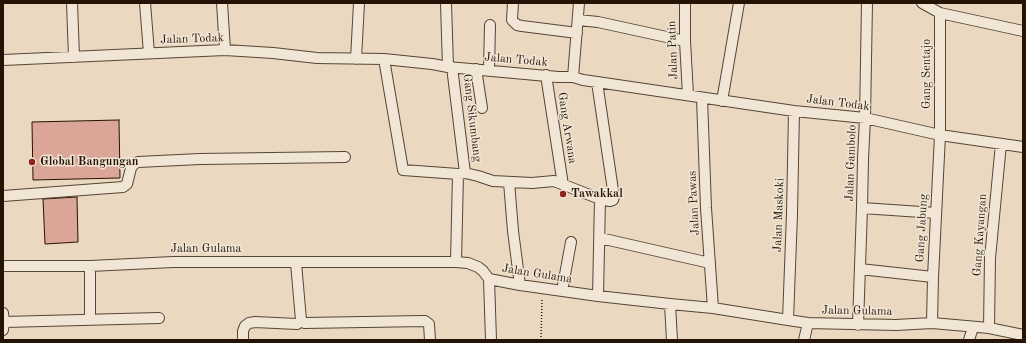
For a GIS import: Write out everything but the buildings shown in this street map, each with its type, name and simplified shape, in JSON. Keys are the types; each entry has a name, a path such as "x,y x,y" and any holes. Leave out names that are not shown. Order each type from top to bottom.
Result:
{"street":[{"path":"72,3 74,57"},
{"path":"145,3 149,53"},
{"path":"222,3 225,50"},
{"path":"356,59 359,3"},
{"name":"Gang Sikumbang","path":"446,3 450,67 462,173 456,262"},
{"path":"513,3 512,20 517,25 577,34"},
{"path":"573,77 579,3"},
{"name":"Jalan Patin","path":"685,3 685,41 688,95"},
{"path":"722,101 739,3"},
{"name":"Jalan Gambolo","path":"858,325 865,118 867,3"},
{"path":"922,3 940,13 1023,31"},
{"name":"Gang Sentajo","path":"940,13 940,135"},
{"path":"578,20 598,22 685,41"},
{"path":"489,70 490,25"},
{"name":"Jalan Todak","path":"3,60 225,50 317,58 384,60 432,64 558,77 573,77 722,101 794,111 865,118 940,135 1023,147"},
{"path":"384,60 403,170 462,173 493,181 532,183 554,181 600,199 610,201 613,200 614,197 597,82"},
{"path":"476,69 482,108"},
{"name":"Gang Arwana","path":"546,75 563,185"},
{"name":"Jalan Pawas","path":"702,98 706,208 713,308"},
{"name":"Jalan Maskoki","path":"788,320 794,111"},
{"name":"Gang Jabung","path":"932,323 940,135"},
{"name":"Gang Kayangan","path":"989,328 990,258 1001,144"},
{"path":"3,196 123,187 127,184 131,168 138,162 200,159 345,157"},
{"path":"509,182 513,231 520,285"},
{"path":"598,296 600,199"},
{"path":"862,208 936,213"},
{"path":"600,238 710,263"},
{"path":"562,291 571,242"},
{"name":"Jalan Gulama","path":"3,266 90,266 173,262 456,262 468,263 478,267 489,279 598,296 713,308 808,323 896,325 932,323 989,328 1023,335"},
{"path":"296,263 301,322"},
{"path":"90,266 90,320"},
{"path":"860,269 933,277"},
{"path":"489,279 491,340"},
{"path":"670,304 672,340"},
{"path":"3,322 159,318"},
{"path":"243,340 243,331 245,326 255,322 425,321 429,324 430,340"},
{"path":"804,340 808,323"},
{"path":"969,340 973,327"}],"path":[{"path":"541,340 542,288"}],"place":[{"name":"Global Bangungan","path":"32,162"},
{"name":"Tawakkal","path":"563,194"}]}
